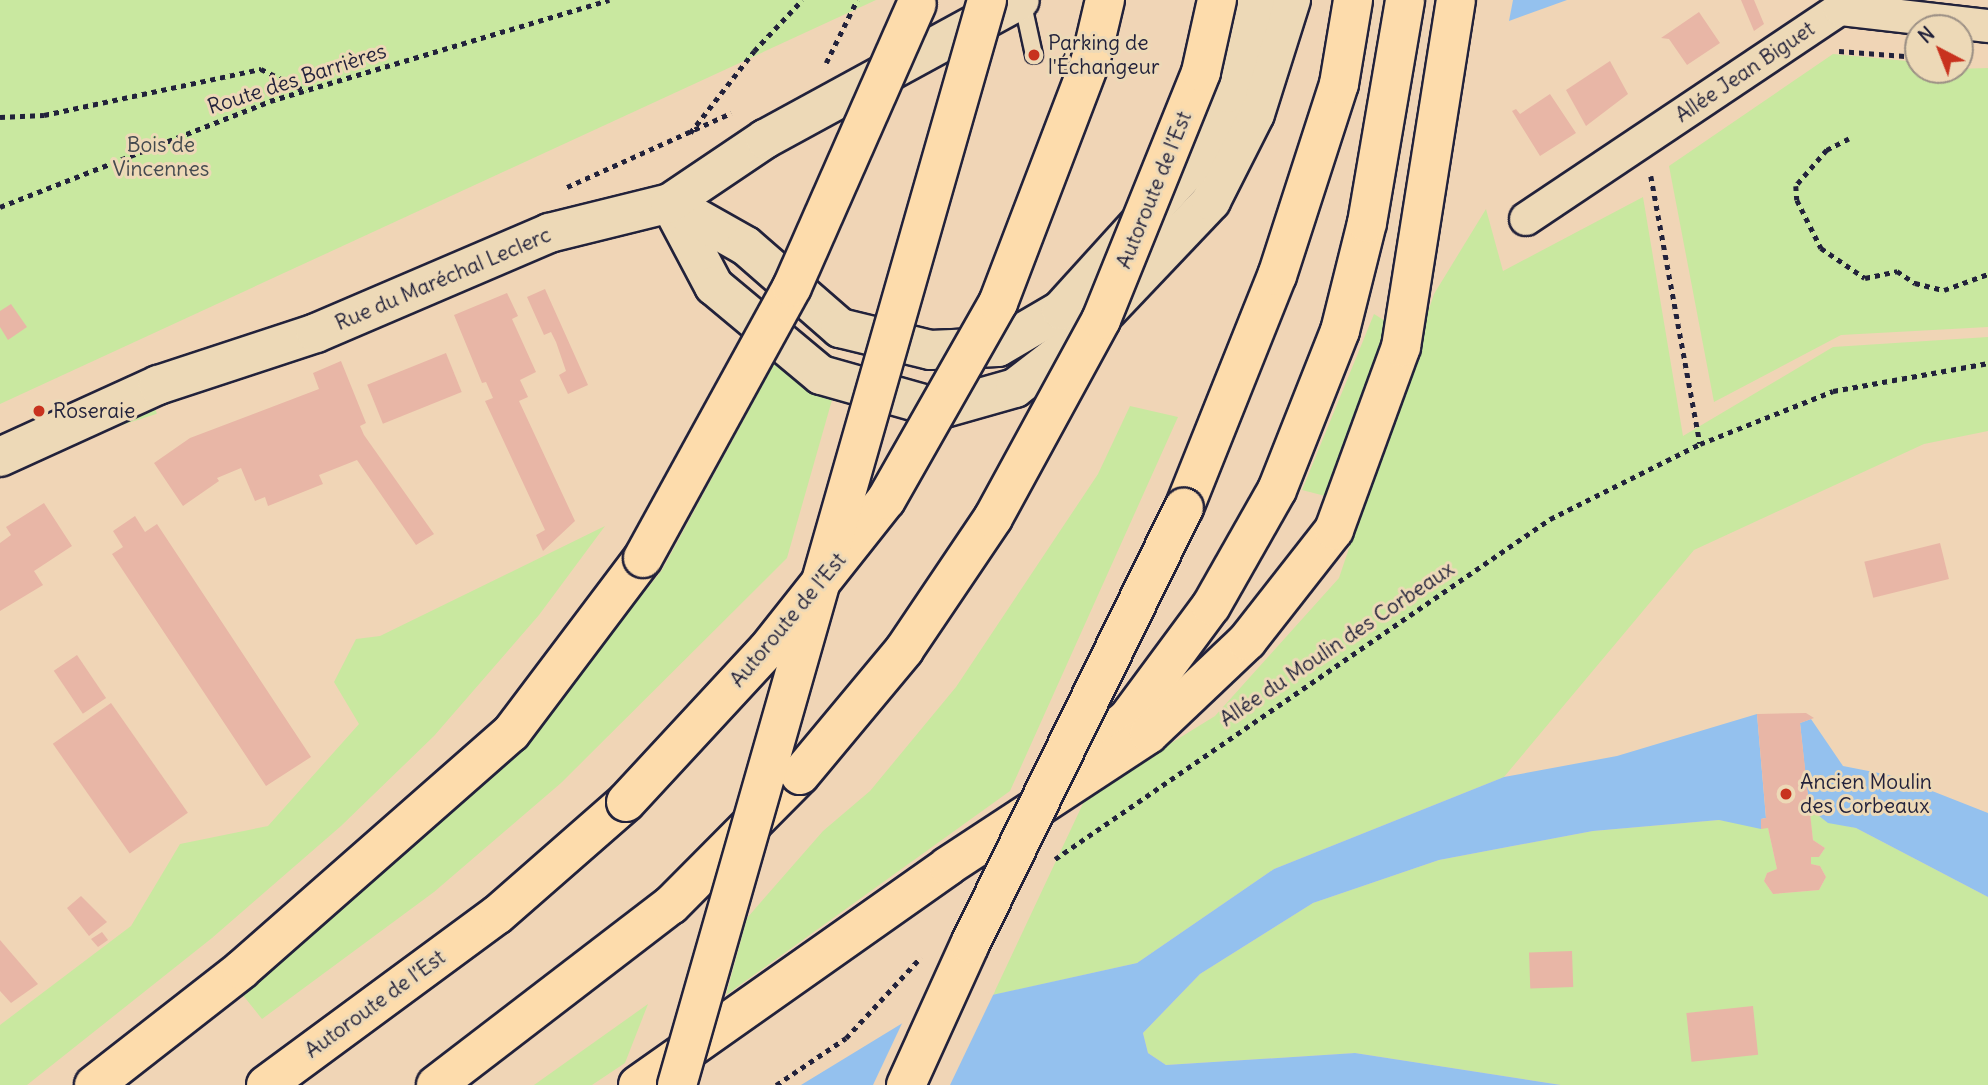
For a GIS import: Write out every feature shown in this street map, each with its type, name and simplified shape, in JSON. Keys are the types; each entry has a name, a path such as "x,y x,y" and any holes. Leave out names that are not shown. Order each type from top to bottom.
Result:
{"highway":[{"path":"677,1085 986,0"},
{"name":"Autoroute de l’Est","path":"266,1085 497,915 626,802 767,650 886,500 998,303 1091,59 1105,0"},
{"name":"Autoroute de l’Est","path":"436,1085 671,905 800,775 904,650 993,518 1101,320 1201,72 1217,0"},
{"path":"906,1085 971,944 1184,508 1277,276 1339,84 1353,0"},
{"path":"948,866 1128,718 1212,607 1277,490 1340,331 1367,223 1405,0"},
{"path":"638,1085 948,866 1149,734 1247,641 1334,530 1401,347 1456,0"},
{"path":"94,1085 242,970 511,733 643,558 792,287 918,2"}],"street":[{"name":"Rue du Maréchal Leclerc","path":"0,457 158,385 316,333 549,233 670,203 765,139 1021,0"},
{"path":"670,203 746,246 840,328 930,350 998,347 1061,310 1188,170 1227,93 1255,0"},
{"path":"670,203 714,286 821,375 942,409 1015,388 1085,334 1211,201 1255,114 1291,0"},
{"name":"Allée Jean Biguet","path":"1526,219 1840,9 1988,26"}],"lane":[{"path":"1021,0 1034,55"}],"path":[{"name":"Route des Barrières","path":"0,206 270,101 609,0"},
{"path":"688,135 754,51 802,0"},
{"path":"826,64 857,0"},
{"path":"0,117 44,116 261,69 306,91"},
{"path":"1849,139 1828,150 1796,186 1797,200 1821,248 1865,278 1897,271 1915,283 1944,290 1988,274"},
{"path":"1644,140 1700,444"},
{"name":"Allée du Moulin des Corbeaux","path":"1044,867 1153,787 1549,519 1700,444 1833,391 1988,363"},
{"path":"776,1085 846,1038 923,955"}],"green space":[{"name":"Bois de Vincennes","path":"0,0 876,0 0,404"},
{"path":"1833,54 1904,61 1904,84 1974,84 1974,68 1988,68 1988,327 1841,335 1714,402 1669,166"},
{"path":"1643,197 1683,436 1833,347 1988,337 1988,431 1924,444 1694,550 1504,777 1274,869 1137,963 993,995 1087,795 1215,716 1339,578 1434,294 1486,209 1503,271"},
{"path":"1374,314 1395,327 1333,498 1302,490"},
{"path":"774,364 832,400 787,558 561,783 434,892 262,1019 242,994 463,793 558,700 662,570"},
{"path":"1130,406 1178,417 1010,791 726,995 747,918 823,831 870,791 956,687 1098,474"},
{"path":"155,408 157,414 99,433 97,427"},
{"path":"605,526 539,615 434,736 341,826 212,938 27,1085 0,1085 0,1025 131,926 180,844 268,826 359,724 334,682 356,639 380,636"},
{"path":"1809,808 1828,822 1856,828 1988,897 1988,1085 1561,1085 1355,1053 1166,1065 1148,1053 1143,1033 1200,974 1313,903 1439,860 1593,831 1719,820 1768,828 1777,869 1767,873 1764,881 1773,894 1819,890 1826,877 1820,866 1811,864 1811,857 1819,857 1825,848 1813,840"},
{"path":"648,1004 625,1063 592,1085 534,1085"}],"water":[{"path":"1513,0 1567,0 1509,21"},
{"path":"1757,714 1766,818 1761,819 1761,829 1719,820 1593,831 1439,860 1313,903 1200,974 1143,1033 1148,1053 1166,1065 1355,1053 1561,1085 801,1085 924,1010 1137,963 1274,869 1504,777 1617,756"},
{"path":"1811,719 1843,766 1894,776 1988,813 1988,897 1856,828 1828,823 1809,808 1800,723"}],"pier":[{"path":"995,991 950,1085 873,1085 905,1017 923,1006"}],"building":[{"path":"1741,0 1754,0 1764,24 1754,31"},
{"path":"1699,12 1720,43 1687,65 1669,39 1661,38"},
{"path":"1610,61 1628,94 1586,126 1566,90"},
{"path":"1550,94 1576,133 1540,156 1512,111 1516,109 1520,114"},
{"path":"545,289 588,385 568,394 559,375 566,371 556,342 551,332 544,335 527,297"},
{"path":"507,293 518,316 512,319 536,372 520,380 528,397 519,401 575,521 543,551 536,535 545,530 485,401 493,398 486,382 482,383 454,315"},
{"path":"11,304 27,327 8,340 0,327 0,311"},
{"path":"446,353 462,392 383,424 367,385"},
{"path":"341,361 366,423 360,426 364,435 434,534 416,545 357,460 319,475 323,484 268,506 265,497 255,501 241,468 217,478 219,481 183,506 154,463 190,438 319,389 313,373"},
{"path":"44,503 72,546 34,571 43,585 0,611 0,543 11,535 6,527"},
{"path":"135,516 145,532 157,524 311,757 266,786 112,554 123,547 113,531"},
{"path":"1940,543 1949,579 1873,598 1864,562"},
{"path":"77,655 106,698 83,714 54,671"},
{"path":"111,703 188,813 130,853 53,744"},
{"name":"Ancien Moulin des Corbeaux","path":"1806,713 1814,718 1800,723 1813,840 1825,848 1819,857 1811,857 1811,864 1820,866 1826,877 1819,890 1773,894 1764,881 1767,873 1777,869 1768,828 1761,829 1761,819 1766,818 1757,714"},
{"path":"81,896 107,922 89,936 67,908"},
{"path":"102,932 108,940 98,947 91,939"},
{"path":"0,940 38,984 11,1003 0,991"},
{"path":"1572,951 1573,987 1530,988 1529,953"},
{"path":"1753,1006 1758,1055 1691,1062 1686,1013"}],"place":[{"name":"Parking de l'Échangeur","path":"1034,55"},
{"name":"Roseraie","path":"39,411"},
{"name":"Ancien Moulin des Corbeaux","path":"1786,794"}]}
